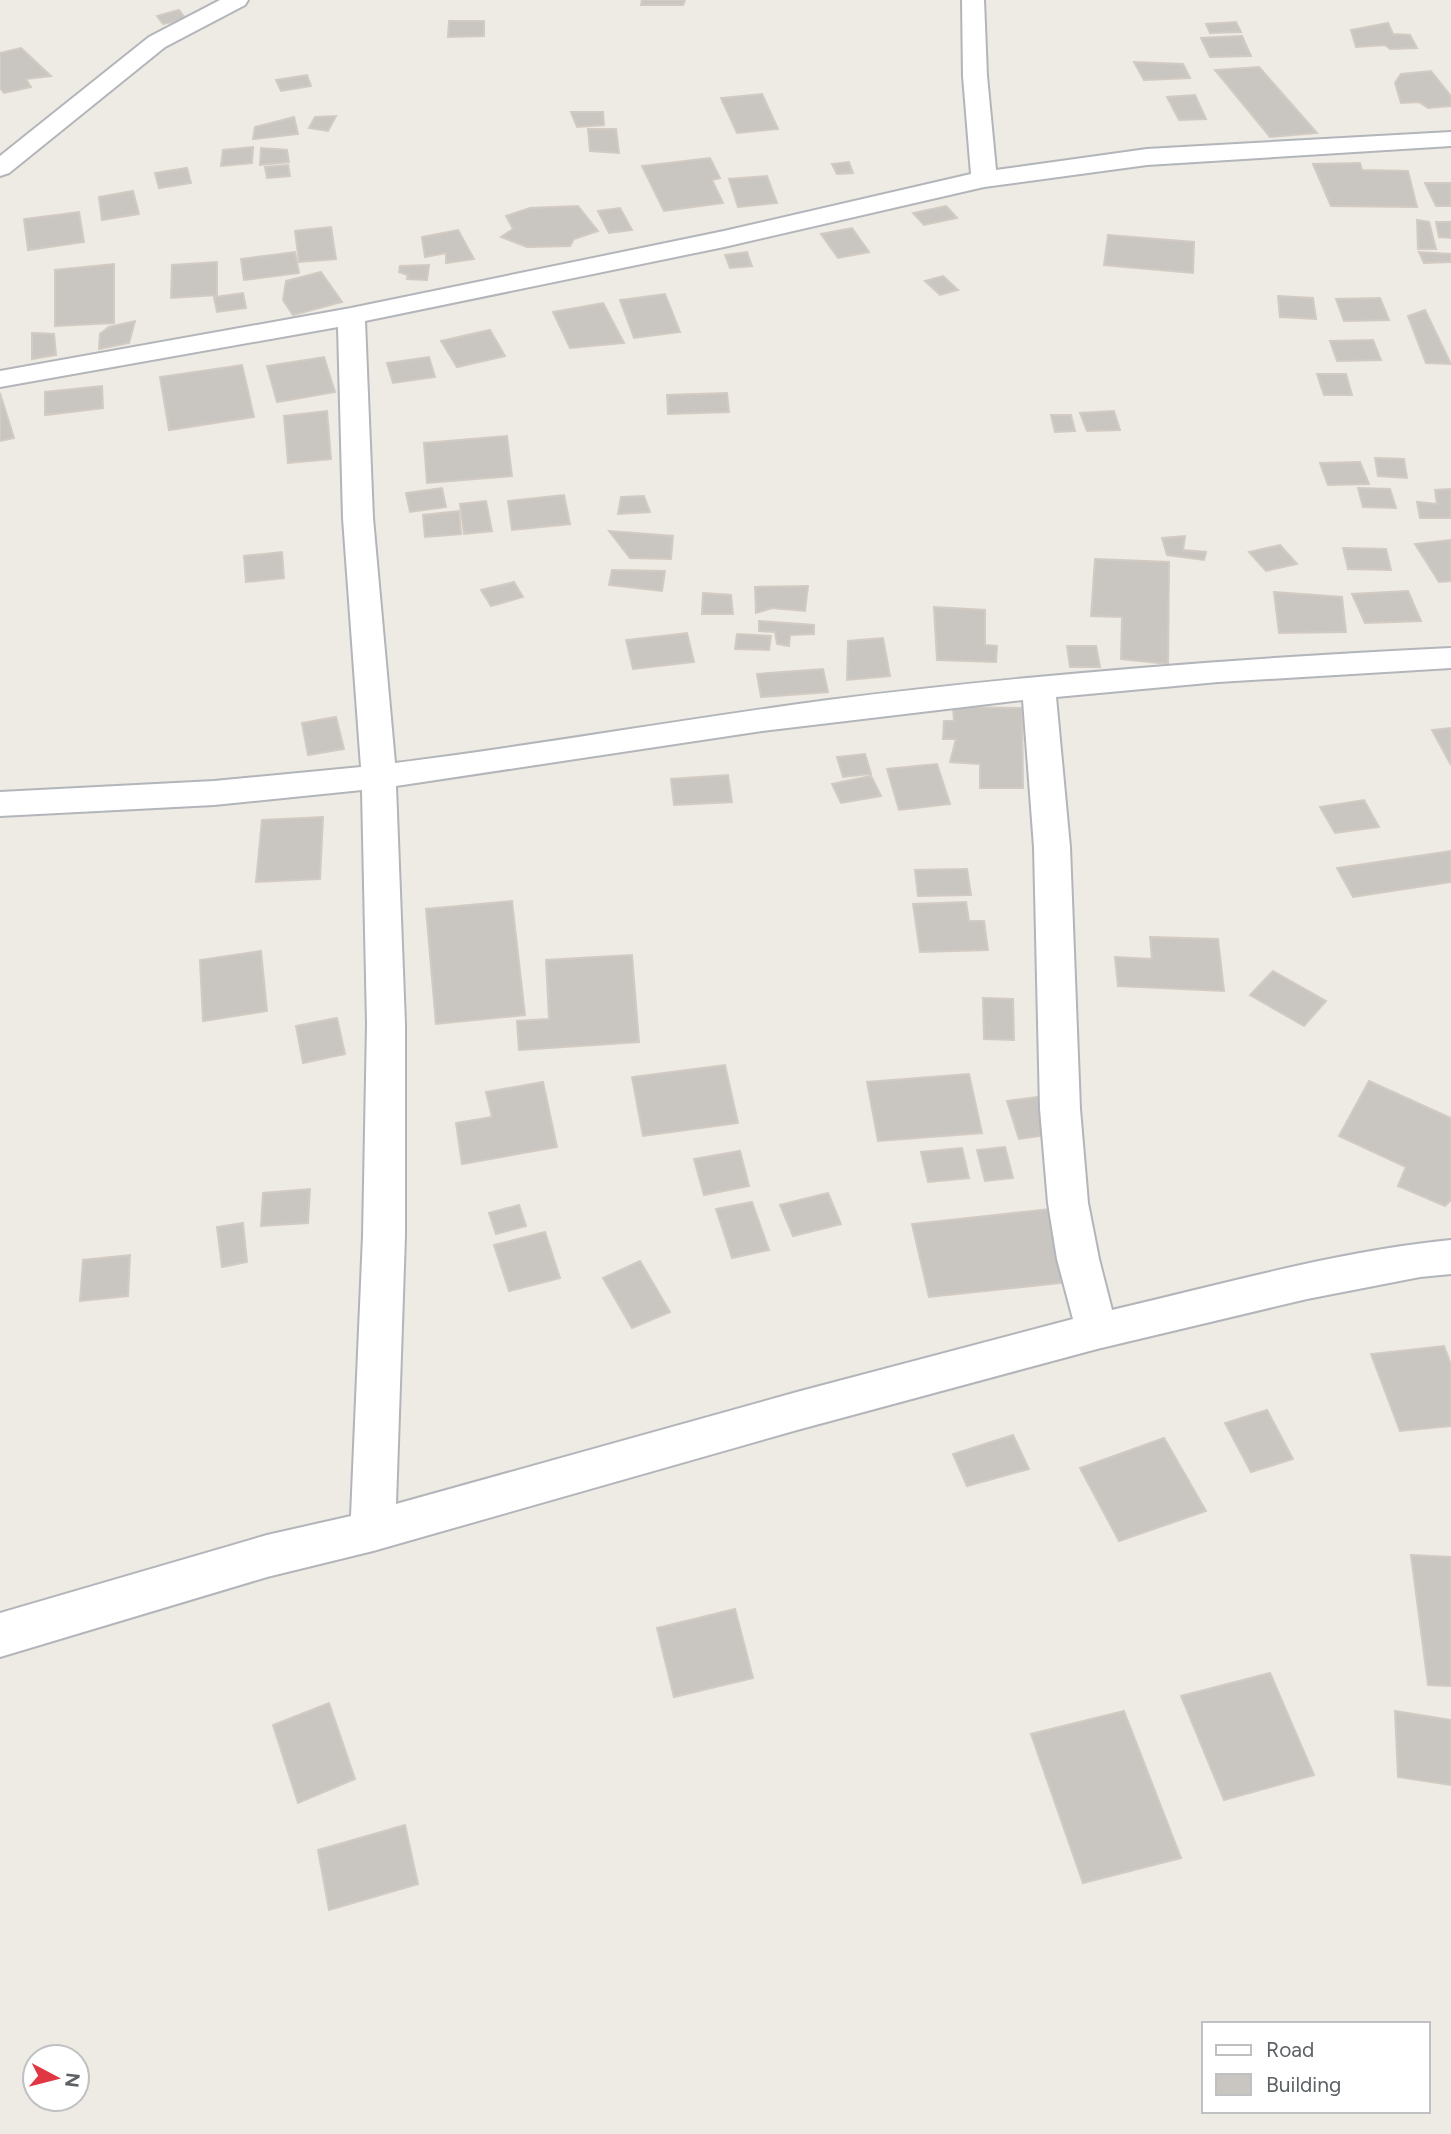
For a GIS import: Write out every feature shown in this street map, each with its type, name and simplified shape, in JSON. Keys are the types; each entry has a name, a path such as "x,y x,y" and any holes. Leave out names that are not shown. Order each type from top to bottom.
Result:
{"street":[{"path":"0,168 157,42 237,0"},
{"path":"973,0 975,76 984,179"},
{"path":"0,379 351,316 724,239 984,179 1147,158 1451,139"},
{"path":"351,316 358,518 379,777 386,1037 384,1236 373,1531"},
{"path":"0,804 178,797 379,777 831,711 1039,688 1204,673 1451,658"},
{"path":"1039,688 1052,847 1060,1109 1068,1203 1078,1259 1097,1331"},
{"path":"0,1635 267,1556 373,1531 797,1411 1097,1331 1307,1282 1420,1260 1451,1257"}],"building":[{"path":"642,0 685,0 683,5 641,5"},
{"path":"179,10 186,19 163,24 157,16"},
{"path":"449,21 484,21 484,36 448,37"},
{"path":"1236,22 1241,32 1210,33 1206,24"},
{"path":"1388,23 1393,34 1410,35 1417,48 1390,49 1385,45 1356,47 1351,30"},
{"path":"1242,36 1251,56 1210,57 1201,38"},
{"path":"21,48 51,76 26,79 31,87 4,93 0,88 0,53"},
{"path":"1134,62 1183,64 1190,78 1144,80"},
{"path":"1259,67 1317,133 1270,137 1215,70"},
{"path":"1431,71 1451,96 1451,106 1428,108 1419,102 1401,103 1395,83 1401,74"},
{"path":"307,75 311,86 281,91 276,80"},
{"path":"762,94 778,129 737,133 721,98"},
{"path":"1195,95 1206,119 1179,120 1167,97"},
{"path":"571,112 603,112 604,125 577,127"},
{"path":"336,116 328,131 309,128 315,117"},
{"path":"294,117 298,134 253,139 255,127"},
{"path":"588,129 616,129 619,153 590,151"},
{"path":"253,147 252,163 221,166 223,150"},
{"path":"261,148 287,150 289,162 260,165"},
{"path":"710,158 720,178 712,180 723,203 664,211 642,166"},
{"path":"849,162 853,173 837,174 832,164"},
{"path":"1360,163 1362,170 1408,171 1417,207 1331,206 1313,164"},
{"path":"288,165 290,176 267,178 265,167"},
{"path":"187,168 191,183 159,188 155,173"},
{"path":"767,176 777,203 738,207 729,179"},
{"path":"1425,183 1451,183 1451,206 1436,206"},
{"path":"133,191 139,214 102,220 99,197"},
{"path":"578,206 598,231 574,239 570,246 527,247 501,237 513,229 506,216 530,208"},
{"path":"946,206 957,218 924,225 913,213"},
{"path":"620,208 632,230 609,233 598,211"},
{"path":"79,212 84,242 28,250 24,219"},
{"path":"1417,220 1429,222 1436,249 1418,249"},
{"path":"1436,222 1451,222 1451,238 1439,237"},
{"path":"331,227 336,259 299,262 295,231"},
{"path":"852,228 869,252 838,258 821,234"},
{"path":"458,230 474,259 446,263 446,253 425,257 422,237"},
{"path":"1108,235 1194,242 1193,273 1104,265"},
{"path":"295,252 299,273 244,280 241,259"},
{"path":"747,252 752,266 730,268 725,255"},
{"path":"1419,252 1451,254 1451,262 1424,263"},
{"path":"217,262 217,295 171,298 172,265"},
{"path":"114,264 114,323 55,326 55,270"},
{"path":"429,265 427,280 407,279 408,275 399,272 400,266"},
{"path":"321,272 342,302 293,315 283,300 286,281"},
{"path":"943,276 958,290 940,295 925,281"},
{"path":"243,293 246,308 217,312 214,297"},
{"path":"665,294 680,332 634,338 620,300"},
{"path":"1278,296 1313,298 1316,319 1280,317"},
{"path":"1380,298 1389,320 1344,321 1336,299"},
{"path":"603,303 624,343 570,348 553,312"},
{"path":"1425,310 1451,364 1426,363 1408,316"},
{"path":"135,321 129,343 99,349 100,334 109,327"},
{"path":"490,330 505,356 457,367 441,341"},
{"path":"32,333 54,334 56,355 32,359"},
{"path":"1373,340 1381,360 1337,361 1330,341"},
{"path":"324,357 335,392 277,402 267,366"},
{"path":"429,357 435,377 393,383 387,363"},
{"path":"242,365 254,417 169,430 160,377"},
{"path":"1317,374 1346,374 1352,395 1324,395"},
{"path":"102,386 103,408 45,415 45,392"},
{"path":"0,393 14,438 0,441"},
{"path":"727,393 729,412 668,414 667,395"},
{"path":"327,411 331,459 288,463 284,416"},
{"path":"1114,411 1120,430 1087,431 1080,413"},
{"path":"1051,415 1071,415 1075,431 1055,432"},
{"path":"507,436 512,476 427,483 424,443"},
{"path":"1375,458 1404,459 1407,478 1378,476"},
{"path":"1360,462 1369,484 1328,485 1320,463"},
{"path":"442,488 446,507 410,512 406,493"},
{"path":"1358,488 1390,489 1396,508 1363,507"},
{"path":"1451,489 1451,518 1420,518 1417,502 1437,504 1435,490"},
{"path":"564,495 570,524 512,530 508,501"},
{"path":"644,496 650,512 618,514 621,497"},
{"path":"486,501 492,531 464,534 460,504"},
{"path":"459,511 461,534 425,537 423,515"},
{"path":"609,531 673,536 671,559 630,558"},
{"path":"1185,536 1183,550 1206,552 1204,560 1167,555 1162,538"},
{"path":"1451,540 1451,581 1439,582 1415,544"},
{"path":"1280,545 1297,564 1266,571 1249,552"},
{"path":"1343,548 1386,549 1391,570 1348,569"},
{"path":"282,552 284,578 246,582 244,556"},
{"path":"1095,559 1169,562 1168,664 1121,659 1122,617 1091,616"},
{"path":"612,570 665,571 662,591 609,585"},
{"path":"514,582 523,597 491,606 481,590"},
{"path":"808,586 805,611 772,608 756,613 755,587"},
{"path":"1408,591 1421,621 1365,623 1352,594"},
{"path":"1274,592 1342,597 1346,632 1279,633"},
{"path":"703,593 731,595 733,614 702,614"},
{"path":"934,607 985,610 985,645 997,646 996,662 937,660"},
{"path":"759,621 814,625 814,634 790,635 789,646 777,644 775,632 759,631"},
{"path":"687,633 694,662 633,669 626,640"},
{"path":"737,634 771,636 769,650 735,649"},
{"path":"883,638 890,676 847,680 848,641"},
{"path":"1067,646 1096,646 1100,667 1070,667"},
{"path":"823,669 828,692 761,697 757,674"},
{"path":"953,707 1022,708 1023,788 980,788 980,764 950,762 956,739 943,739 944,721 954,721"},
{"path":"336,717 344,749 308,755 302,723"},
{"path":"1451,728 1451,765 1432,730"},
{"path":"865,754 871,774 843,777 837,757"},
{"path":"937,764 950,804 899,810 887,769"},
{"path":"728,775 732,802 674,805 671,779"},
{"path":"871,776 881,796 841,803 832,784"},
{"path":"1364,800 1379,827 1335,833 1320,807"},
{"path":"323,817 320,879 256,882 262,820"},
{"path":"1451,851 1451,882 1353,897 1337,868"},
{"path":"967,869 971,895 918,896 915,870"},
{"path":"512,901 525,1015 436,1024 426,909"},
{"path":"966,902 969,921 984,921 988,950 920,952 913,904"},
{"path":"1150,937 1218,939 1224,991 1118,986 1115,957 1152,959"},
{"path":"261,951 267,1011 203,1021 200,960"},
{"path":"632,955 639,1042 519,1050 517,1021 549,1019 546,960"},
{"path":"1273,971 1326,1001 1304,1026 1250,995"},
{"path":"983,998 1013,999 1014,1040 984,1039"},
{"path":"337,1018 345,1054 303,1063 296,1026"},
{"path":"725,1065 738,1123 643,1136 632,1077"},
{"path":"969,1074 982,1133 878,1141 867,1082"},
{"path":"1369,1081 1451,1118 1451,1200 1445,1206 1398,1186 1406,1167 1339,1136"},
{"path":"543,1082 557,1147 462,1164 456,1123 492,1117 486,1092"},
{"path":"1044,1096 1055,1134 1019,1139 1007,1101"},
{"path":"1005,1147 1013,1178 985,1181 977,1150"},
{"path":"962,1148 969,1178 928,1182 921,1152"},
{"path":"740,1151 749,1186 704,1195 694,1159"},
{"path":"310,1189 308,1223 261,1226 263,1193"},
{"path":"828,1193 841,1224 793,1236 780,1205"},
{"path":"752,1202 769,1250 732,1258 716,1209"},
{"path":"519,1205 526,1226 496,1234 489,1213"},
{"path":"1059,1208 1080,1281 929,1297 912,1224"},
{"path":"243,1223 247,1262 222,1267 217,1227"},
{"path":"545,1232 560,1278 509,1291 494,1245"},
{"path":"130,1255 128,1296 80,1301 83,1260"},
{"path":"640,1261 670,1312 632,1328 603,1278"},
{"path":"1444,1346 1451,1365 1451,1426 1400,1431 1371,1354"},
{"path":"1267,1410 1293,1459 1251,1472 1225,1423"},
{"path":"1013,1435 1029,1469 967,1486 953,1454"},
{"path":"1164,1438 1206,1511 1119,1541 1080,1468"},
{"path":"1411,1555 1451,1557 1451,1686 1428,1685"},
{"path":"735,1609 753,1678 674,1697 657,1628"},
{"path":"1270,1673 1314,1775 1224,1800 1181,1696"},
{"path":"329,1703 355,1779 298,1803 273,1725"},
{"path":"1124,1711 1181,1858 1083,1883 1031,1734"},
{"path":"1395,1711 1451,1720 1451,1785 1398,1777"},
{"path":"405,1825 418,1884 329,1910 318,1850"}]}
